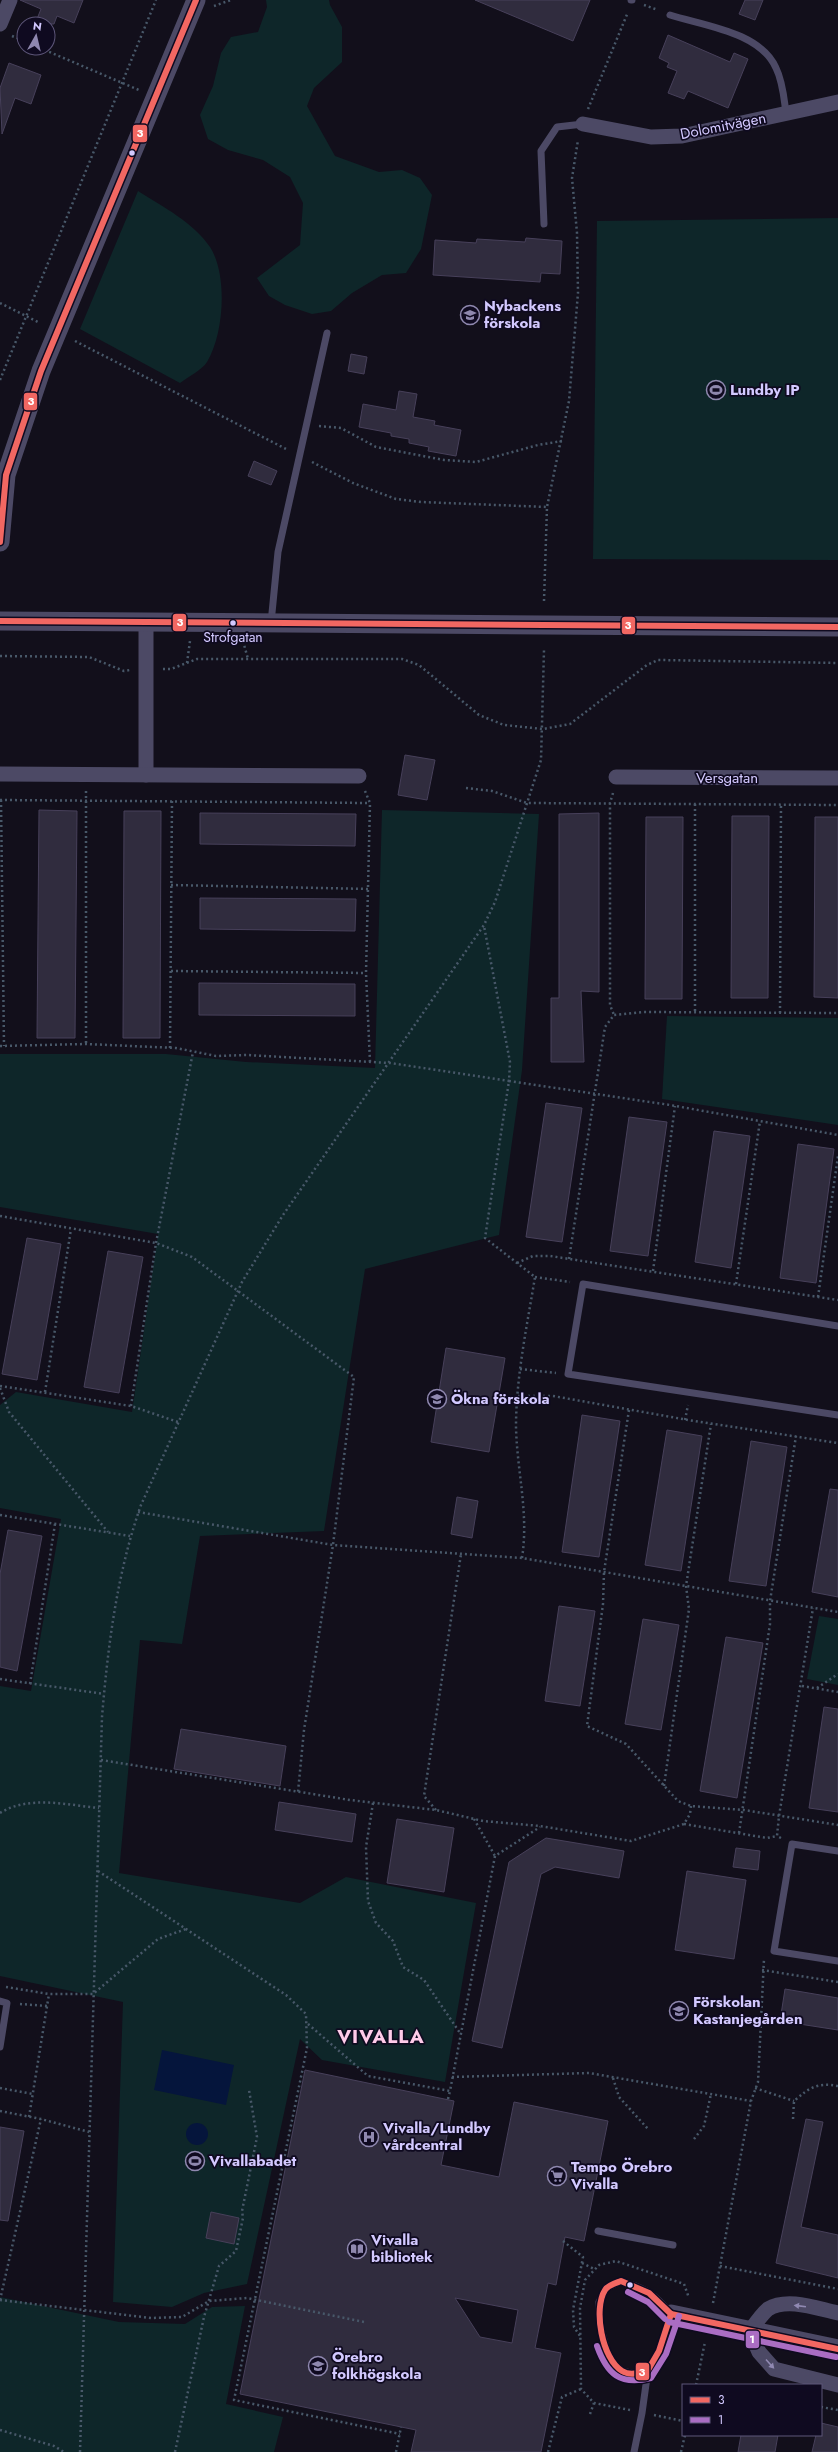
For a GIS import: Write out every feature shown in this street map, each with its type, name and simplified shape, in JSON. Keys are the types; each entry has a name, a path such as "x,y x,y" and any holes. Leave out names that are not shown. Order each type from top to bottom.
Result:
{"street":[{"path":"0,24 10,0"},
{"path":"0,542 6,474 41,370 196,0"},
{"name":"Dolomitvägen","path":"583,124 651,137 682,136 838,102"},
{"path":"0,621 838,627"},
{"path":"146,622 146,775"},
{"path":"0,774 359,776"},
{"name":"Versgatan","path":"616,777 838,778"},
{"path":"750,2331 768,2310 783,2304 800,2305 838,2313"},
{"path":"671,2314 838,2349"},
{"path":"750,2331 759,2352 774,2369 838,2385"}],"lane":[{"path":"670,15 745,38 764,49 777,69 786,113"},
{"path":"544,224 541,151 557,127 583,124"},
{"path":"271,623 278,552 328,333"},
{"path":"838,1326 583,1284 568,1374 838,1415"},
{"path":"838,1851 792,1844 774,1951 838,1961"},
{"path":"0,2047 4,2002"},
{"path":"598,2231 673,2245"},
{"path":"634,2452 642,2413 648,2370 659,2351 671,2314 657,2297 642,2287 621,2281 606,2288 599,2302 600,2325 610,2359 622,2371 635,2374 648,2370"}],"path":[{"path":"0,380 156,0"},
{"path":"544,600 547,507 569,402 578,293 578,233 572,178 576,147 583,124 632,0 670,15"},
{"path":"56,55 123,82"},
{"path":"0,303 43,324"},
{"path":"306,426 328,426 341,428 376,447 452,461 476,462 538,444 562,441"},
{"path":"187,663 190,640"},
{"path":"242,640 248,659"},
{"path":"80,2452 93,1994 104,1694 118,1583 130,1536 138,1512 238,1290 283,1216 484,925 495,902 541,760 544,650"},
{"path":"0,656 89,657 124,671 135,670"},
{"path":"156,670 171,669 196,659 402,659 419,665 479,715 504,725 543,729 570,724 647,665 658,660 838,663"},
{"path":"359,776 370,803 370,889 366,973 370,1062"},
{"path":"614,1015 610,1005 610,803 616,777"},
{"path":"466,788 492,791 527,803 838,805"},
{"path":"4,1046 1,800 370,803"},
{"path":"86,800 86,1044"},
{"path":"170,1048 172,801"},
{"path":"695,804 695,1013"},
{"path":"780,1013 781,805"},
{"path":"172,885 370,889"},
{"path":"484,925 510,1062 509,1081 485,1238 535,1277 583,1284"},
{"path":"171,971 366,973"},
{"path":"569,1259 605,1028 614,1015 643,1012 838,1014"},
{"path":"0,1046 86,1044 170,1048 216,1056 246,1055 390,1063 676,1106 838,1135"},
{"path":"131,1406 156,1243 193,1052"},
{"path":"653,1271 676,1106"},
{"path":"736,1284 760,1121"},
{"path":"818,1297 838,1156"},
{"path":"0,1216 156,1243 192,1257 354,1377 333,1545 304,1730 298,1792"},
{"path":"44,1392 71,1229"},
{"path":"517,1263 533,1256 569,1259 838,1300"},
{"path":"522,1558 525,1517 516,1428 520,1368 535,1277"},
{"path":"520,1368 568,1374"},
{"path":"108,1532 9,1412 0,1387 44,1392 131,1406 178,1422"},
{"path":"518,1396 553,1396 711,1424 838,1443"},
{"path":"629,1410 604,1572 603,1604 587,1726 626,1744 644,1761 664,1787 678,1801 691,1806 744,1810 838,1825"},
{"path":"664,1787 689,1610 686,1586 711,1424"},
{"path":"739,1833 744,1810 770,1624 770,1601 796,1436"},
{"path":"138,1512 333,1545 522,1558 838,1612"},
{"path":"0,1515 130,1536"},
{"path":"30,1684 55,1524"},
{"path":"436,1810 424,1796 460,1554"},
{"path":"776,1836 802,1686 813,1608"},
{"path":"817,1688 838,1674"},
{"path":"0,1679 104,1694"},
{"path":"802,1686 838,1692"},
{"path":"101,1760 298,1792 373,1803 436,1810 474,1819 540,1826 631,1841 684,1824 767,1838 776,1836 792,1844"},
{"path":"0,1813 11,1806 36,1802 99,1808"},
{"path":"373,1803 366,1847 368,1901 376,1924 392,1941 404,1967 424,1980 461,2034"},
{"path":"684,1824 690,1814 691,1806"},
{"path":"448,2099 495,1856 474,1819"},
{"path":"495,1856 540,1826"},
{"path":"97,1871 286,1995 306,2014 308,2024 307,2048 234,2400 400,2434"},
{"path":"0,1986 49,1994 93,1994 158,1939 186,1929"},
{"path":"713,2303 751,2101 758,2082 762,1960 774,1951"},
{"path":"762,1970 838,1982"},
{"path":"29,2117 49,1994"},
{"path":"4,2002 47,2006"},
{"path":"308,2024 368,2076 450,2091"},
{"path":"452,2077 590,2073 751,2101"},
{"path":"613,2077 619,2097 648,2129"},
{"path":"794,2101 819,2084 838,2086"},
{"path":"0,2088 32,2094"},
{"path":"755,2088 794,2101"},
{"path":"175,2452 208,2301 220,2266 236,2251 243,2218 242,2211 258,2137 249,2090"},
{"path":"694,2138 704,2126 711,2094"},
{"path":"793,2119 794,2101"},
{"path":"0,2111 41,2119 89,2132"},
{"path":"41,2119 0,2300 151,2318 182,2317 208,2301 247,2298 364,2322"},
{"path":"563,2241 583,2257 574,2310 574,2327 581,2337"},
{"path":"582,2263 594,2270"},
{"path":"720,2266 838,2289"},
{"path":"696,2384 705,2342"},
{"path":"548,2452 562,2396 581,2389"},
{"path":"590,2414 594,2403"},
{"path":"822,2407 838,2410"},
{"path":"657,2415 682,2421"},
{"path":"396,2452 401,2427"},
{"path":"0,2430 54,2446 64,2452"},
{"path":"681,2452 685,2436"}],"green space":[{"path":"266,0 329,0 330,5 342,27 342,62 314,88 307,106 335,156 379,172 402,170 420,178 432,195 421,249 406,273 382,275 352,293 331,311 312,314 285,305 269,296 257,278 300,245 303,203 290,177 263,160 228,150 208,139 200,115 213,86 221,53 231,37 258,32 267,7"},
{"path":"138,191 177,216 203,238 210,247 216,259 220,273 222,304 220,321 213,350 205,365 180,383 80,329"},
{"name":"Lundby IP","path":"838,218 838,560 593,559 597,221"},
{"path":"382,810 539,814 522,1070 499,1235 365,1269 324,1531 200,1536 182,1644 140,1640 119,1873 300,1903 346,1877 476,1903 445,2082 322,2060 300,2039 247,2284 204,2293 172,2307 113,2302 123,2002 0,1976 0,1686 31,1691 61,1519 0,1508 0,1405 16,1392 132,1412 158,1234 0,1207 0,1054 166,1054 246,1062 375,1068"},
{"path":"667,1016 838,1018 838,1125 662,1099"},
{"path":"819,1616 838,1619 838,1685 807,1679"},
{"path":"0,2297 119,2322 185,2324 212,2307 245,2306 226,2404 283,2417 274,2452 0,2452"}],"water":[{"path":"162,2050 234,2065 226,2105 154,2090"},
{"path":"197,2123 201,2124 207,2130 207,2138 201,2144 197,2145 193,2144 187,2138 186,2134 187,2130 193,2124"}],"building":[{"path":"20,0 83,0 74,23 57,16 56,19 56,16 38,16 41,9"},
{"path":"475,0 590,0 573,41"},
{"path":"745,0 763,0 755,20 739,14"},
{"path":"668,35 730,62 734,53 748,59 728,108 688,91 684,99 668,93 677,71 667,67 669,63 659,58"},
{"path":"9,63 41,75 31,104 15,98 2,134 0,88"},
{"path":"526,238 562,241 560,274 541,273 540,282 433,275 435,240 476,243 477,239 525,242"},
{"path":"351,354 367,357 364,374 348,371"},
{"path":"399,391 417,394 413,417 435,421 434,425 461,430 456,456 428,451 429,447 409,443 409,439 391,436 391,433 359,427 363,404 396,410"},
{"path":"254,461 277,471 271,485 248,476"},
{"path":"405,755 435,760 427,800 398,795"},
{"path":"39,810 77,811 75,1038 37,1038"},
{"path":"124,811 161,811 160,1038 123,1038"},
{"path":"200,813 356,814 355,846 200,844"},
{"path":"599,813 599,992 581,991 584,1062 551,1062 551,998 559,998 559,814"},
{"path":"732,816 769,816 768,998 731,998"},
{"path":"646,817 683,817 682,999 645,999"},
{"path":"815,817 838,817 838,998 814,997"},
{"path":"200,898 356,899 355,931 200,929"},
{"path":"199,983 355,984 355,1016 199,1015"},
{"path":"546,1103 582,1108 562,1242 526,1237"},
{"path":"629,1117 667,1122 648,1256 610,1251"},
{"path":"714,1131 750,1136 731,1268 695,1262"},
{"path":"798,1144 834,1149 816,1283 780,1278"},
{"path":"27,1238 61,1244 37,1380 2,1374"},
{"path":"108,1251 143,1257 119,1393 84,1387"},
{"path":"446,1348 505,1358 489,1452 431,1442"},
{"path":"582,1415 620,1421 599,1557 562,1552"},
{"path":"667,1430 702,1436 681,1571 645,1565"},
{"path":"751,1441 787,1447 766,1586 729,1581"},
{"path":"830,1489 838,1490 838,1597 812,1592"},
{"path":"457,1497 478,1501 472,1538 451,1534"},
{"path":"8,1530 42,1536 17,1671 0,1667 0,1574"},
{"path":"559,1606 595,1611 580,1706 545,1701"},
{"path":"643,1619 679,1625 661,1730 625,1724"},
{"path":"726,1637 763,1643 737,1798 700,1791"},
{"path":"824,1707 838,1709 838,1812 809,1808"},
{"path":"181,1729 286,1746 280,1786 174,1769"},
{"path":"279,1802 356,1814 352,1842 275,1830"},
{"path":"397,1819 454,1828 444,1892 387,1883"},
{"path":"546,1838 624,1851 619,1878 555,1867 541,1874 502,2048 472,2041 509,1862"},
{"path":"736,1848 760,1851 758,1870 733,1867"},
{"path":"687,1871 746,1880 734,1959 675,1950"},
{"path":"785,1989 838,1998 838,2030 780,2021"},
{"path":"305,2070 454,2101 441,2165 499,2177 514,2102 608,2121 584,2241 565,2237 556,2285 548,2283 535,2348 561,2353 541,2452 411,2452 416,2430 240,2394","holes":["455,2298 518,2310 512,2343 480,2337"]},
{"path":"806,2119 823,2122 801,2227 838,2235 838,2278 776,2263"},
{"path":"0,2127 24,2131 8,2221 0,2220"},
{"path":"211,2212 239,2218 234,2244 206,2238"},
{"path":"822,2423 838,2427 838,2452 812,2452 816,2436 822,2436"},
{"path":"741,2436 778,2436 775,2452 738,2452"}],"transit line":[{"name":"3","path":"0,542 6,475 41,371 196,0"},
{"name":"3","path":"0,621 838,627"},
{"name":"3","path":"621,2281 649,2293 671,2314 659,2351 648,2370 638,2373 625,2373 615,2365 609,2356 602,2333 600,2321 601,2298 606,2288 621,2281"},
{"name":"1","path":"628,2292 648,2302 665,2319"},
{"name":"3","path":"671,2314 838,2349"},
{"name":"1","path":"597,2346 605,2364 616,2376 631,2380 651,2378 666,2354 679,2316"},
{"name":"1","path":"669,2322 836,2357"}],"place":[{"name":"Nybackens förskola","path":"470,315"},
{"name":"Lundby IP","path":"716,390"},
{"name":"Strofgatan","path":"233,623"},
{"name":"Ökna förskola","path":"437,1399"},
{"name":"Förskolan Kastanjegården","path":"679,2011"},
{"name":"Vivalla/Lundby vårdcentral","path":"369,2137"},
{"name":"Vivallabadet","path":"195,2161"},
{"name":"Tempo Örebro Vivalla","path":"557,2176"},
{"name":"Vivalla bibliotek","path":"357,2249"},
{"name":"Örebro folkhögskola","path":"318,2366"}],"district":[{"name":"VIVALLA","path":"381,2036"}]}
